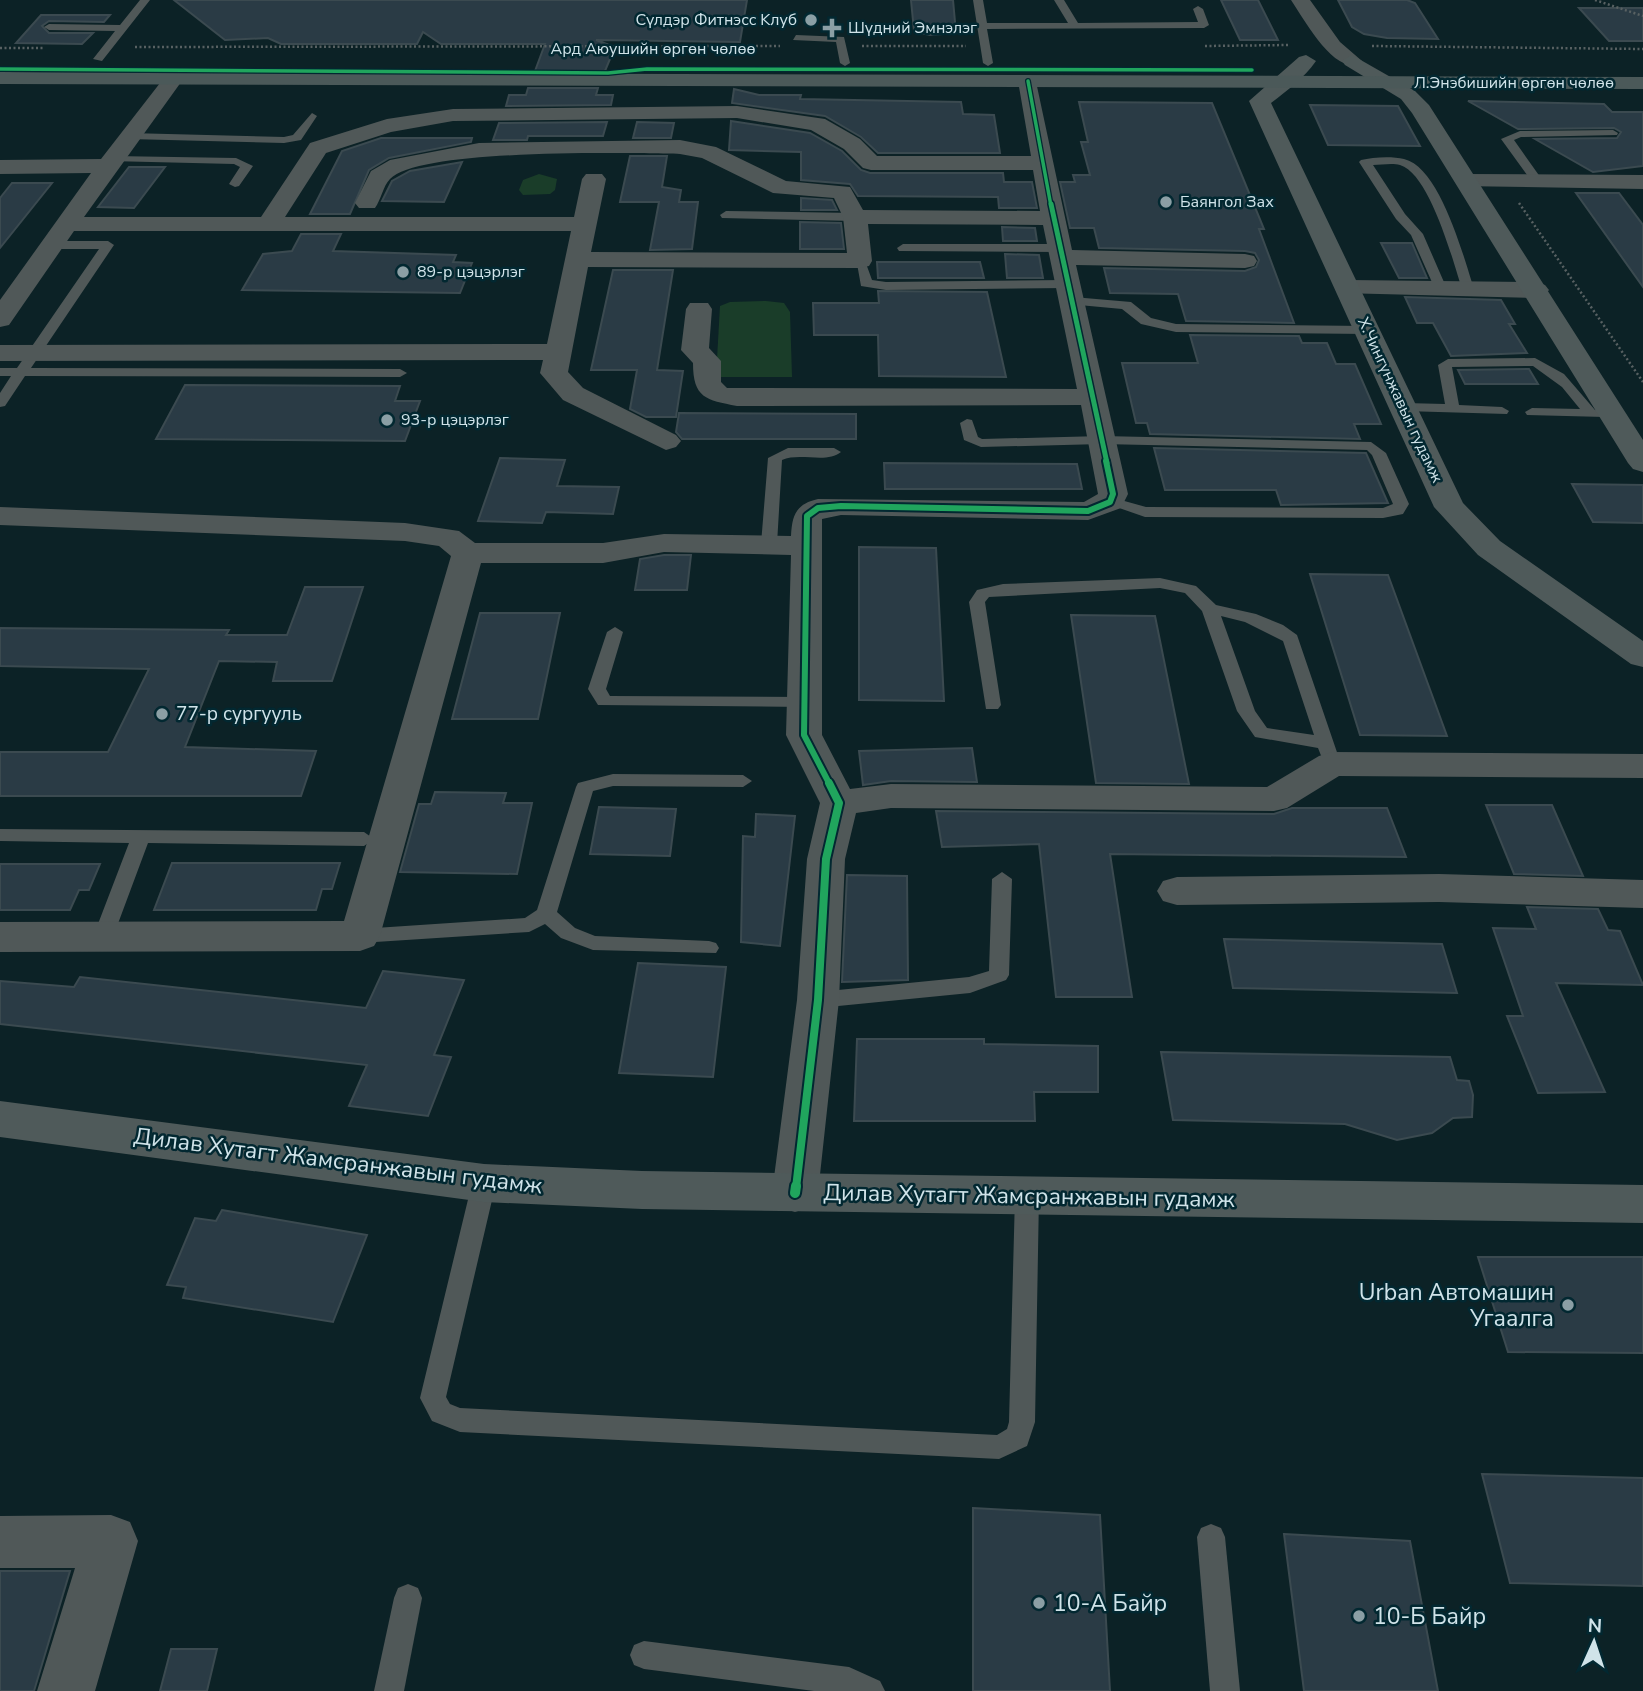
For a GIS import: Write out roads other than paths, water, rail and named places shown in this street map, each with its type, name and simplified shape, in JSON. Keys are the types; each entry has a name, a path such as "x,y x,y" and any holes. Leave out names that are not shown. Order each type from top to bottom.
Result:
{"main road":[{"name":"Ард Аюушийн өргөн чөлөө","path":"0,59 29,53 102,53 526,63 759,55 845,63 1281,68 1385,81"},
{"name":"Л.Энэбишийн өргөн чөлөө","path":"1352,61 1409,55 1643,63"},
{"path":"1195,81 1235,87 1252,93 1260,101 1281,68 1306,61 1352,61 1408,95 1421,110 1536,290 1602,414 1643,463"},
{"path":"503,80 495,74 497,70 526,63"},
{"name":"Ард Аюушийн өргөн чөлөө","path":"0,78 1195,81 1281,68"},
{"name":"Л.Энэбишийн өргөн чөлөө","path":"1385,81 1643,83"},
{"path":"1421,110 1437,94 1478,83"},
{"name":"Х.Чингүнжавын гудамж","path":"1260,101 1449,507 1489,548 1643,657"},
{"name":"Дилав Хутагт Жамсранжавын гудамж","path":"0,1119 484,1182 642,1191 1643,1204"}],"street":[{"path":"1282,0 1310,45 1306,61"},
{"path":"1300,0 1333,46 1352,61"},
{"path":"0,319 129,136 174,78"},
{"path":"795,1193 818,1000 826,859 839,803 804,735 807,516 818,508 841,506 1088,511 1110,502 1113,494 1060,253 1028,81"},
{"path":"269,223 318,148 387,126 453,115 737,112 817,124 852,144 871,163 1044,163"},
{"path":"367,203 379,176 398,165 428,158 479,150 680,147 726,159 781,188 842,192 855,217 860,261 575,259"},
{"path":"0,167 110,163"},
{"path":"594,179 575,259 554,373 573,394 666,441"},
{"path":"1467,181 1643,182"},
{"path":"855,217 1053,218"},
{"path":"67,224 583,224"},
{"path":"1060,253 1245,261"},
{"path":"1349,288 1536,290"},
{"path":"699,309 695,350 707,361 707,384 718,394 737,398 1092,397"},
{"path":"0,353 27,363 557,352"},
{"path":"0,516 405,532 448,538 468,553 603,553 664,543 807,546"},
{"path":"0,937 360,936 468,553"},
{"path":"839,803 891,796 1274,799 1328,753 1643,766"},
{"path":"1177,891 1439,888 1643,894"},
{"path":"0,1542 111,1541 66,1691"}],"lane":[{"path":"102,53 145,0"},
{"path":"978,0 988,63"},
{"path":"1059,0 1075,26"},
{"path":"983,26 1204,25 1198,9"},
{"path":"49,27 122,28"},
{"path":"796,38 841,39 845,63"},
{"path":"129,136 284,140 297,138 312,116"},
{"path":"1537,181 1507,139 1520,134 1613,133"},
{"path":"110,163 236,161 247,166 235,184"},
{"path":"1441,289 1417,234 1400,216 1365,162 1403,162 1421,180 1438,206 1468,289"},
{"path":"726,215 855,217"},
{"path":"0,403 108,245 52,245"},
{"path":"903,248 1060,253"},
{"path":"860,261 866,283 886,286 1070,292 1126,305 1146,321 1176,328 1368,330"},
{"path":"1453,409 1445,365 1453,362 1535,362 1545,366 1586,404 1602,414"},
{"path":"0,372 27,363 400,373"},
{"path":"1404,408 1502,411"},
{"path":"1532,412 1602,414"},
{"path":"967,423 971,440 981,443 1102,440 1371,446 1379,453 1401,504 1398,511 1383,513 1145,512 1110,502"},
{"path":"769,544 775,458 788,452 834,452"},
{"path":"992,705 977,602 983,593 1003,589 1160,583 1190,589 1210,609 1246,711 1261,733 1328,753"},
{"path":"1210,609 1250,618 1277,629 1291,639 1328,753"},
{"path":"615,632 597,689 604,701 805,702"},
{"path":"360,936 529,925 546,914 585,787 613,780 743,781"},
{"path":"0,835 364,839"},
{"path":"103,937 141,837"},
{"path":"818,1000 970,985 999,975 1002,879"},
{"path":"546,914 568,933 593,943 709,948"},
{"path":"484,1182 433,1398 441,1413 460,1420 999,1447 1018,1437 1021,1423 1027,1196"},
{"path":"1210,1537 1225,1691"},
{"path":"389,1691 408,1598"},
{"path":"644,1655 849,1681 870,1691"}],"place":[{"name":"Сүлдэр Фитнэсс Kлуб","path":"811,20"},
{"name":"Шүдний Эмнэлэг","path":"832,28"},
{"name":"Баянгол Зах","path":"1166,202"},
{"name":"89-р цэцэрлэг","path":"403,272"},
{"name":"93-р цэцэрлэг","path":"387,420"},
{"name":"77-р сургууль","path":"162,714"},
{"name":"Urban Автомашин Угаалга","path":"1568,1305"},
{"name":"10-A Байр","path":"1039,1603"},
{"name":"10-Б Байр","path":"1359,1616"}]}
